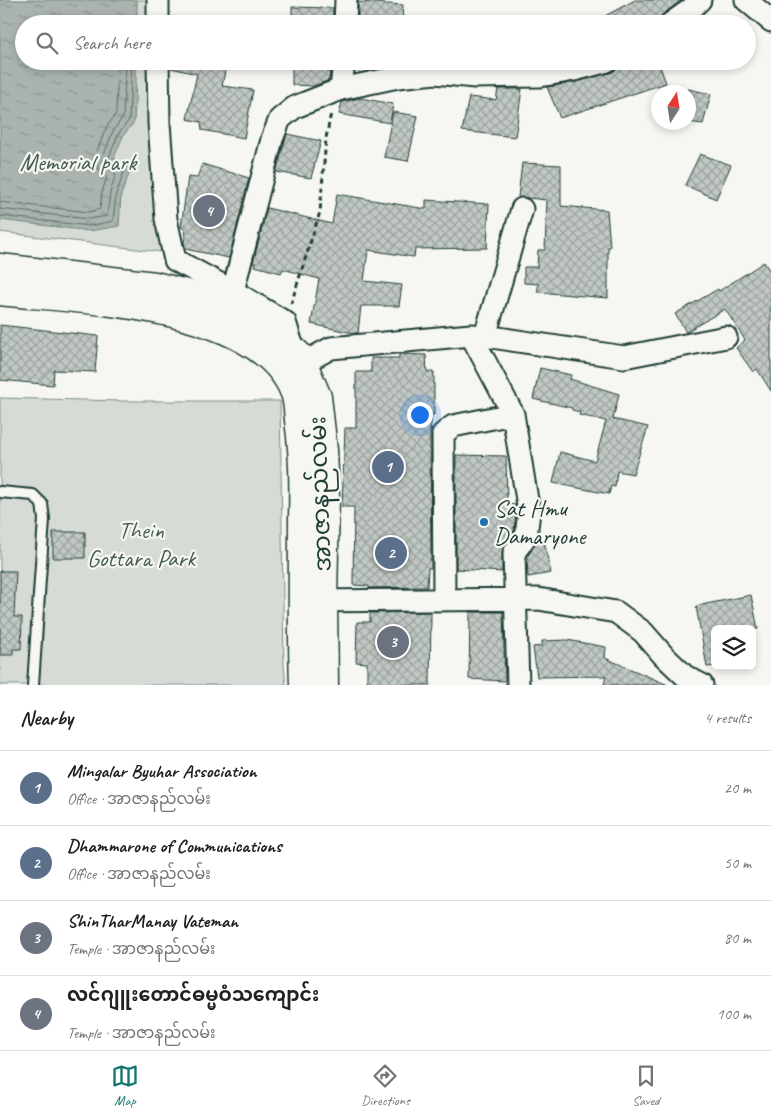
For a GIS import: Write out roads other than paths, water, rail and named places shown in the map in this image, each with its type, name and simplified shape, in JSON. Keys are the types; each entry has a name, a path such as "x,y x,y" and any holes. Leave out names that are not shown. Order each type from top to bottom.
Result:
{"main road":[{"name":"အာဇာနည်လမ်း","path":"0,268 154,297 194,318 241,337 272,359 286,376 295,394 304,469 313,601 324,685"},
{"name":"အာဇာနည်လမ်း","path":"0,291 210,300 247,316 276,334 299,357 317,396 325,496 304,685"}],"street":[{"path":"158,0 158,15"},
{"path":"345,15 346,0"},
{"path":"683,15 700,0"},
{"path":"746,0 771,21"},
{"path":"158,70 159,123 166,209 175,260 285,322 299,357 332,348 478,335 624,358 726,337"},
{"path":"341,89 343,70"},
{"path":"232,291 272,139 280,119 295,107 341,89 398,77 435,73 475,77 540,76 574,70"},
{"path":"518,685 514,553 526,536 529,512 513,414 478,335 522,209"},
{"path":"444,600 443,434 453,426 513,414"},
{"path":"313,601 538,599 616,612 643,632 685,676 702,685"}],"lane":[{"path":"0,492 33,495 42,504 44,518 33,685"}],"water":[{"name":"Memorial park","path":"0,0 137,0 137,15 15,15 15,70 137,70 134,122 123,136 114,158 131,169 121,195 119,226 90,231 0,220"}],"place":[{"name":"လင်ဂျူးတောင်ဓမ္မဝံသကျောင်း","path":"209,211"},
{"name":"Mingalar Byuhar Association","path":"388,467"},
{"name":"Sat Hmu Damaryone","path":"484,522"},
{"name":"Dhammarone of Communications","path":"391,553"},
{"name":"ShinTharManay Vateman","path":"393,642"}],"park label":[{"name":"Thein Gottara Park","path":"141,544"}]}
